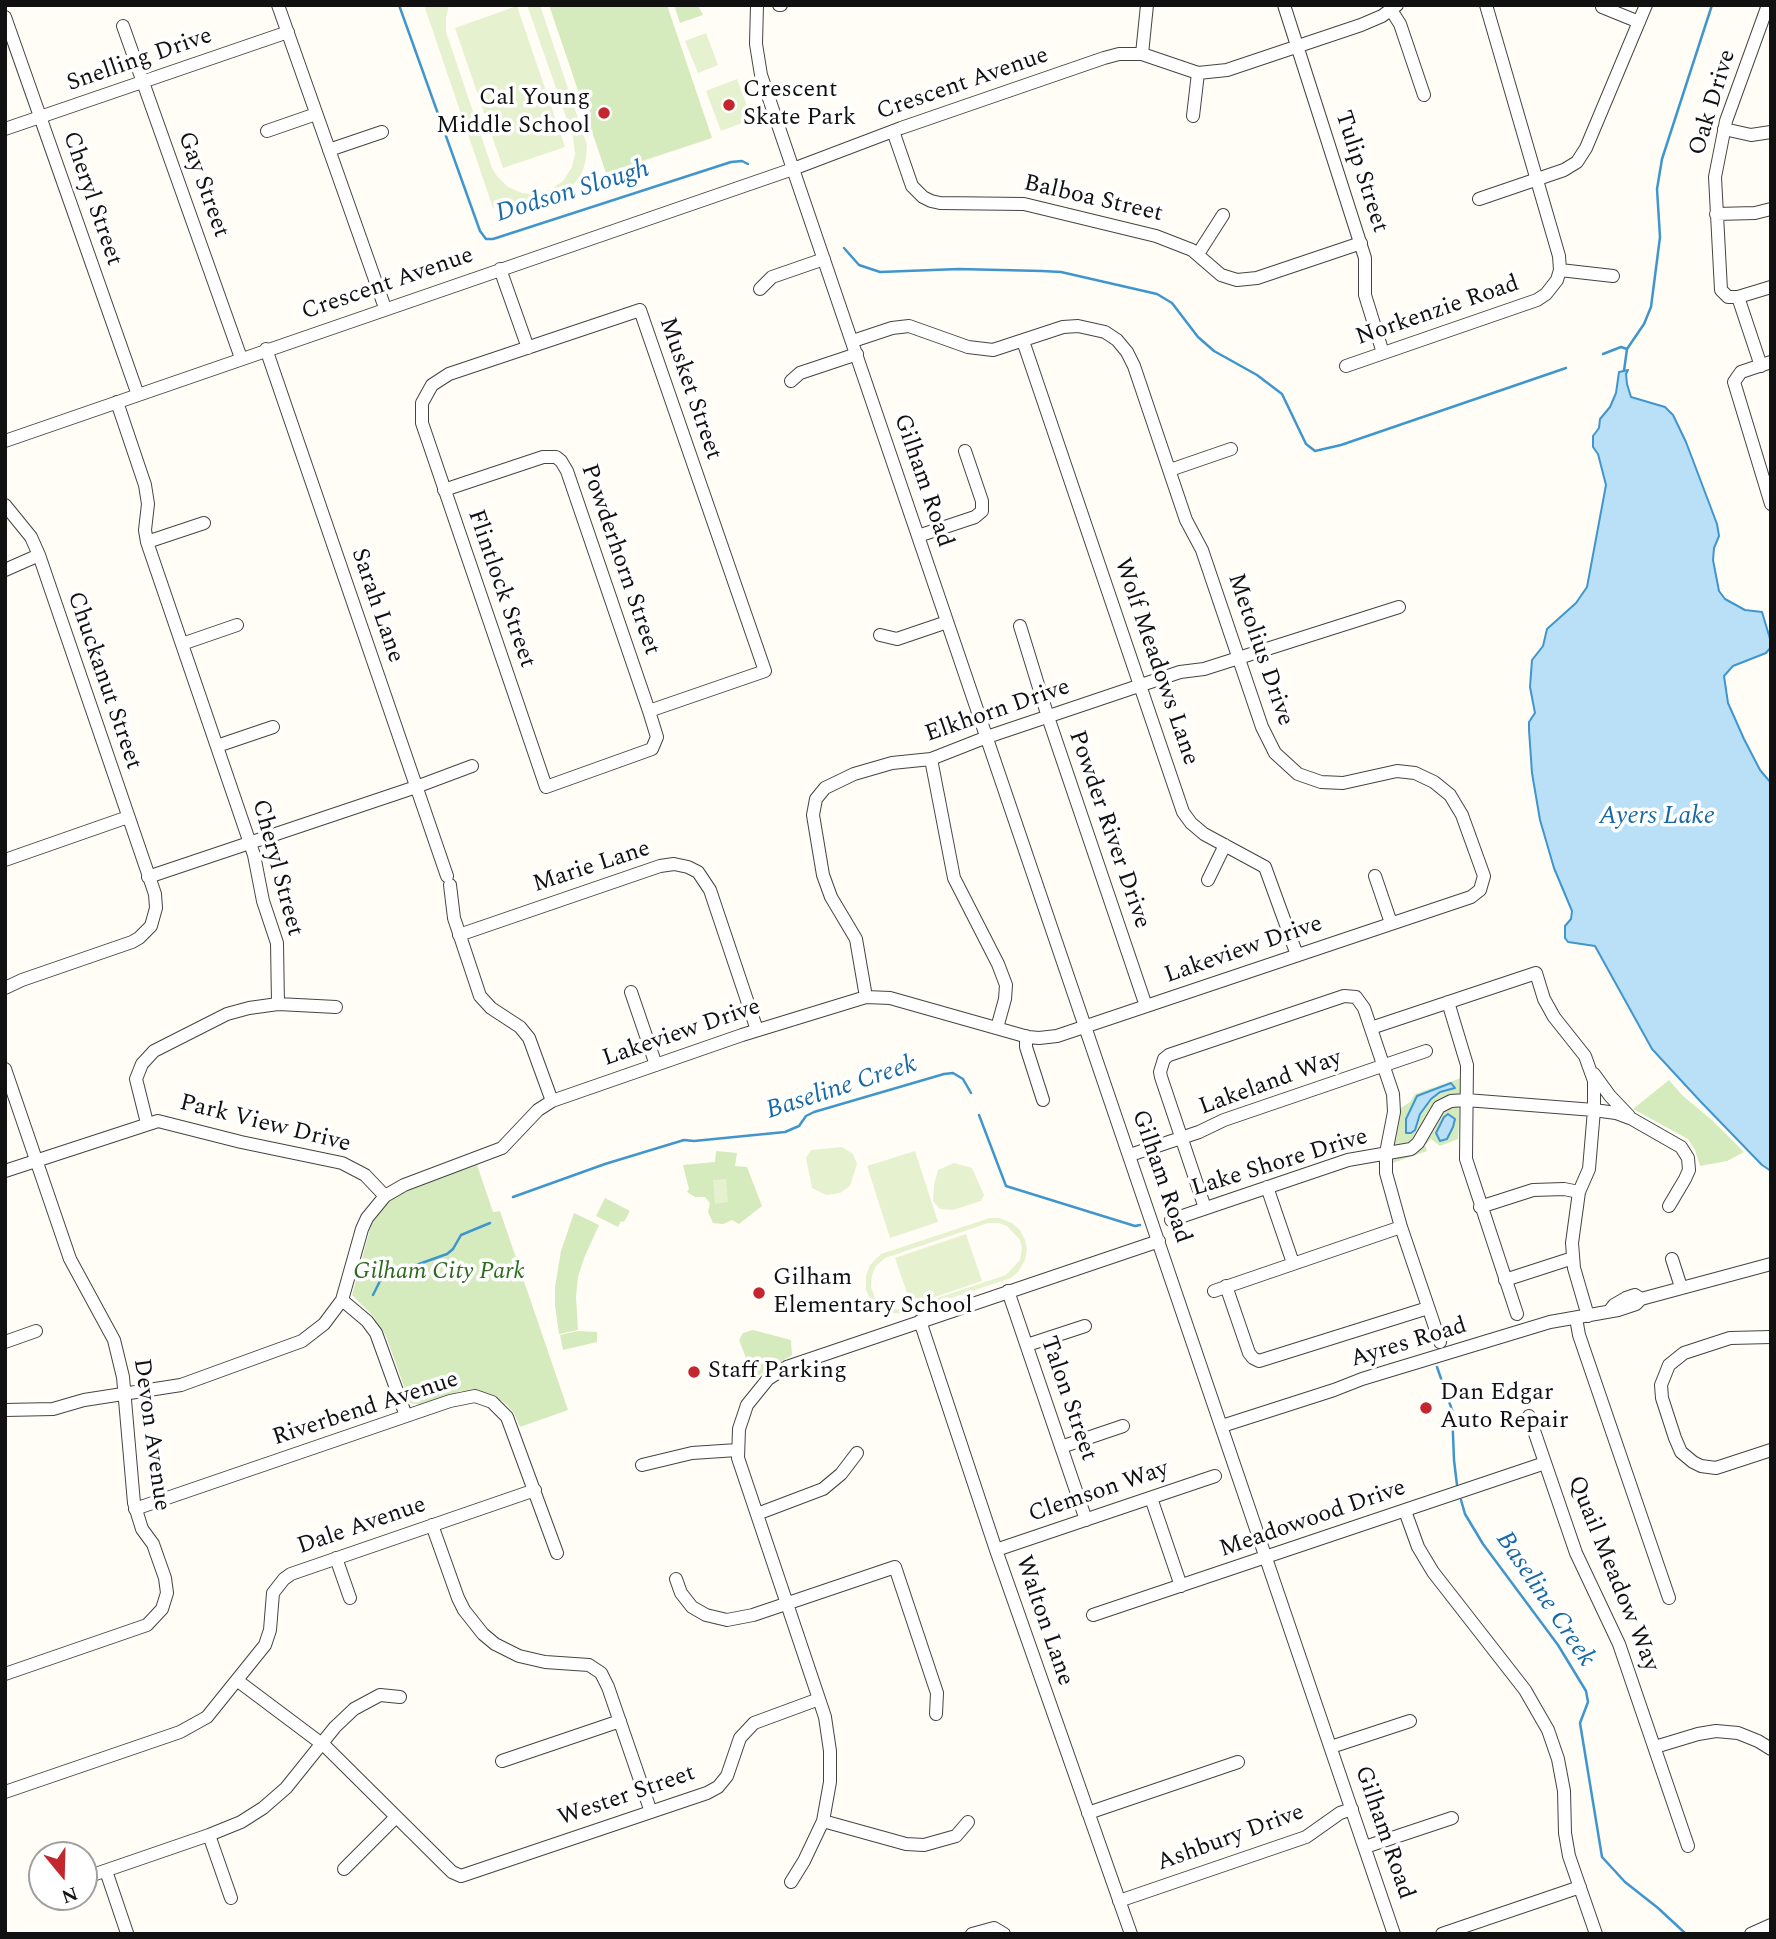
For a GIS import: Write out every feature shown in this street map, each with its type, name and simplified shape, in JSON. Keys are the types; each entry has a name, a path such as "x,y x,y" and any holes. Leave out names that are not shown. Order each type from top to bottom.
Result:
{"street":[{"path":"278,5 385,308"},
{"name":"Gilham Road","path":"757,5 755,37 758,61 793,169 1394,1934"},
{"path":"1142,54 1147,5"},
{"name":"Tulip Street","path":"1284,5 1361,243 1366,263 1365,295 1383,353"},
{"path":"1486,5 1559,256 1560,270 1612,276"},
{"path":"1479,199 1572,166 1583,155 1646,5"},
{"name":"Oak Drive","path":"1766,364 1738,297 1728,297 1721,290 1715,177 1724,129 1768,5"},
{"path":"1602,7 1639,22"},
{"name":"Crescent Avenue","path":"5,441 1119,54 1142,54 1198,73 1227,70 1361,25 1394,8 1424,95"},
{"name":"Cheryl Street","path":"5,17 138,395"},
{"name":"Gay Street","path":"124,26 241,358"},
{"name":"Snelling Drive","path":"5,129 288,32"},
{"path":"1193,116 1198,73"},
{"path":"267,131 316,114"},
{"path":"1724,129 1751,135 1771,132"},
{"name":"Balboa Street","path":"893,131 912,186 931,201 1006,202 1040,206 1166,239 1198,254 1221,275 1237,281 1361,243"},
{"path":"329,150 382,132"},
{"path":"1716,214 1755,213 1771,209"},
{"path":"1198,254 1223,215"},
{"path":"760,289 772,277 824,259"},
{"path":"500,269 528,348"},
{"name":"Norkenzie Road","path":"1346,366 1537,300 1550,291 1560,270"},
{"path":"1738,297 1771,287"},
{"name":"Musket Street","path":"422,403 427,390 443,376 639,310 765,671 649,711"},
{"name":"Metolius Drive","path":"855,347 902,326 922,329 968,347 984,350 1000,348 1063,327 1078,326 1105,332 1117,340 1134,366 1186,520 1202,550 1268,742 1282,761 1298,774 1321,782 1352,781 1388,771 1408,772 1434,782 1450,795 1462,814 1484,876 1483,886 1471,897"},
{"name":"Wolf Meadows Lane","path":"1023,341 1184,812 1198,830 1265,867 1297,955"},
{"path":"791,381 800,373 855,347"},
{"name":"Sarah Lane","path":"266,349 422,785 448,881 452,912 480,996 491,1008 520,1027 529,1038 552,1101"},
{"path":"1766,364 1737,375 1734,386 1771,504"},
{"name":"Cheryl Street","path":"117,402 145,485 148,503 145,530 147,542 251,843 263,901 277,943 278,1004"},
{"name":"Flintlock Street","path":"422,403 422,423 546,787"},
{"path":"1170,470 1231,449"},
{"path":"918,536 975,517 982,511 982,501 965,451"},
{"name":"Powderhorn Street","path":"444,490 543,457 564,458 657,737 652,750 546,787"},
{"name":"Chuckanut Street","path":"5,505 31,537 38,555 148,877"},
{"path":"147,542 204,523"},
{"path":"5,570 38,555"},
{"name":"Elkhorn Drive","path":"866,997 856,939 825,883 813,825 812,797 833,782 854,774 892,763 931,759 987,737 1180,672 1204,670 1399,607"},
{"path":"880,635 897,639 947,622"},
{"path":"182,644 237,625"},
{"name":"Powder River Drive","path":"1020,626 1146,1006"},
{"path":"217,746 273,727"},
{"path":"931,759 954,878 1006,985 997,1028"},
{"path":"5,988 139,937 151,926 155,914 156,902 148,877 472,766"},
{"path":"5,860 128,817"},
{"path":"1208,880 1224,845"},
{"name":"Marie Lane","path":"459,934 660,866 674,864 688,867 698,872 710,890 757,1030"},
{"path":"1375,876 1391,923"},
{"name":"Lakeview Drive","path":"5,1410 47,1410 84,1400 181,1385 289,1348 324,1324 342,1300 362,1229 371,1212 385,1196 404,1185 502,1149 538,1110 552,1101 757,1030 866,997 890,998 1026,1036 1048,1038 1471,897"},
{"path":"1371,1028 1536,972 1544,999 1554,1017 1585,1056 1610,1096 1632,1119"},
{"path":"631,992 656,1065"},
{"path":"1205,1209 1160,1072 1164,1059 1344,996 1356,997 1362,1002 1395,1106 1386,1153 1386,1173 1401,1227 1440,1342"},
{"path":"1448,1002 1466,1057 1466,1159 1517,1314"},
{"path":"147,1123 136,1079 142,1064 150,1055 226,1014 278,1004 336,1007"},
{"path":"1026,1036 1026,1047 1043,1100"},
{"name":"Lakeland Way","path":"1130,1155 1426,1051"},
{"name":"Devon Avenue","path":"5,1069 70,1259 114,1340 125,1395 132,1497 142,1529 153,1544 167,1584 165,1601 157,1616 139,1628 5,1674"},
{"path":"1592,1070 1594,1110 1589,1169 1579,1192 1573,1230 1573,1258 1582,1317 1579,1335 1669,1598"},
{"name":"Lake Shore Drive","path":"1171,1220 1348,1160 1411,1149 1418,1143 1439,1107 1451,1101 1466,1100 1594,1110 1616,1113 1632,1119 1681,1147 1688,1158 1689,1170 1669,1206"},
{"name":"Park View Drive","path":"5,1171 147,1123 163,1121 247,1143 342,1163 365,1175 385,1196"},
{"path":"1267,1187 1293,1263"},
{"path":"1480,1207 1533,1190 1564,1189 1579,1192"},
{"path":"1401,1227 1220,1288 1249,1353 1259,1361 1428,1308"},
{"path":"791,1882 823,1821 828,1800 830,1767 828,1734 819,1699 737,1450 738,1429 747,1405 761,1385 777,1372 1159,1241"},
{"path":"1505,1280 1573,1258"},
{"path":"1671,1259 1681,1287"},
{"name":"Ayres Road","path":"1222,1426 1395,1368 1550,1322 1618,1310 1636,1304 1641,1299 1771,1264"},
{"name":"Talon Street","path":"1008,1292 1086,1520"},
{"path":"342,1300 368,1321 376,1333 406,1416"},
{"name":"Walton Lane","path":"920,1321 996,1550 1131,1934"},
{"path":"1027,1345 1085,1326"},
{"path":"5,1342 36,1331"},
{"path":"1771,1337 1730,1338 1684,1353 1669,1365 1661,1385 1662,1398 1675,1438 1681,1452 1693,1462 1716,1468 1771,1450"},
{"name":"Riverbend Avenue","path":"135,1509 468,1396 492,1402 504,1412 511,1424 557,1553"},
{"name":"Quail Meadow Way","path":"1529,1416 1576,1553 1619,1644 1688,1846"},
{"path":"1061,1447 1122,1426"},
{"path":"642,1465 679,1456 737,1450"},
{"path":"757,1514 823,1489 841,1474 857,1453"},
{"name":"Meadowood Drive","path":"1093,1615 1545,1464"},
{"name":"Clemson Way","path":"996,1550 1215,1476"},
{"name":"Dale Avenue","path":"5,1792 189,1728 214,1710 268,1638 271,1602 277,1586 291,1574 535,1490"},
{"path":"1151,1498 1181,1586"},
{"path":"1405,1511 1418,1547 1433,1573 1525,1690 1548,1730 1558,1759 1564,1791 1565,1833 1569,1856 1596,1934"},
{"path":"432,1525 458,1598 483,1634 495,1644 519,1656 545,1662 589,1665 605,1680 651,1812"},
{"path":"336,1558 350,1598"},
{"path":"676,1580 681,1593 692,1607 717,1618 740,1619 895,1567 937,1693 936,1714"},
{"path":"238,1681 321,1744 396,1817 344,1869"},
{"path":"98,1874 240,1822 275,1798 297,1776 346,1716 362,1703 380,1695 400,1697"},
{"name":"Wester Street","path":"396,1817 452,1872 461,1876 707,1793 718,1787 730,1770 733,1740 761,1719 819,1699"},
{"path":"502,1761 620,1721"},
{"name":"Gilham Road","path":"1331,1747 1410,1721"},
{"path":"1655,1747 1716,1731 1738,1733 1771,1749"},
{"path":"1088,1813 1238,1762"},
{"name":"Ashbury Drive","path":"1119,1901 1307,1837 1340,1813 1352,1809"},
{"path":"1365,1847 1452,1818"},
{"path":"823,1821 906,1844 924,1845 956,1836 968,1822"},
{"path":"209,1835 231,1898"},
{"path":"106,1871 127,1933"},
{"path":"1442,1934 1580,1886"},
{"path":"1751,1934 1771,1925"},
{"path":"972,1934 994,1928 1004,1934"}],"green space":[{"path":"424,5 449,5 446,32 492,168 508,187 532,194 550,190 563,181 572,167 575,154 573,137 527,5 540,5 587,145 582,173 565,196 534,206 504,198 505,204 493,208"},
{"path":"549,5 667,5 712,138 606,173"},
{"path":"674,5 698,5 703,15 680,23"},
{"path":"517,6 565,147 503,168 455,28"},
{"path":"706,33 718,65 698,73 685,41"},
{"name":"Crescent Skate Park","path":"737,79 752,119 721,131 706,91"},
{"path":"1461,1078 1458,1139 1440,1146 1431,1139 1425,1145 1427,1151 1390,1164 1401,1108 1410,1102 1415,1094"},
{"path":"1669,1080 1744,1152 1727,1161 1700,1166 1688,1139 1633,1109"},
{"path":"842,1147 853,1154 857,1164 850,1186 840,1193 826,1195 812,1188 806,1158 811,1150"},
{"path":"716,1151 737,1153 735,1166 747,1167 762,1206 739,1224 732,1220 723,1224 713,1223 708,1212 710,1203 705,1197 695,1197 687,1192 689,1189 683,1165 715,1162"},
{"path":"915,1151 938,1222 890,1238 867,1166"},
{"path":"954,1163 972,1168 984,1195 981,1201 953,1210 940,1209 933,1201 938,1170"},
{"name":"Gilham City Park","path":"477,1165 493,1212 500,1211 568,1410 520,1427 514,1413 504,1402 480,1392 461,1391 421,1405 410,1403 386,1336 373,1316 352,1295 372,1222 385,1204 405,1189"},
{"path":"726,1179 728,1202 715,1204 713,1180"},
{"path":"605,1198 630,1211 618,1227 596,1216"},
{"path":"574,1213 599,1225 578,1277 578,1330 559,1334 555,1287 561,1251"},
{"path":"990,1218 1012,1223 1020,1230 1027,1250 1025,1260 1011,1278 903,1314 884,1312 871,1301 866,1290 866,1276 870,1265 881,1254","holes":["988,1223 1007,1226 1020,1240 1022,1248 1020,1260 1006,1275 901,1310 888,1308 875,1298 871,1287 872,1275 876,1266 885,1258"]},
{"path":"966,1234 982,1281 911,1305 895,1258"},
{"path":"753,1330 791,1340 792,1355 753,1376 739,1340 743,1333"},
{"path":"578,1331 597,1332 597,1342 563,1350 560,1335"}],"water":[{"name":"Ayers Lake","path":"1628,370 1627,384 1631,397 1665,407 1673,415 1686,442 1717,524 1719,536 1713,560 1719,591 1725,599 1745,610 1762,612 1771,642 1766,653 1733,666 1724,676 1728,703 1760,770 1771,783 1771,1171 1762,1165 1652,1049 1595,946 1568,942 1565,938 1565,926 1571,919 1572,911 1554,868 1540,820 1532,773 1529,730 1529,722 1535,713 1530,687 1532,660 1543,646 1547,629 1576,603 1587,587 1606,485 1598,454 1593,447 1593,436 1616,393 1619,372"},
{"path":"1451,1083 1455,1088 1440,1092 1431,1099 1420,1114 1415,1130 1406,1133 1406,1119 1417,1096"},
{"path":"1448,1114 1455,1119 1453,1127 1447,1139 1440,1141 1436,1133"}],"waterway":[{"name":"Dodson Slough","path":"399,5 480,231 486,239 731,162 742,161 748,164"},
{"path":"1627,349 1644,324 1651,307 1660,237 1657,189 1662,159 1712,5"},
{"path":"844,248 859,265 880,272 959,269 1061,272 1157,294 1172,303 1198,337 1214,351 1257,375 1282,394 1306,444 1315,451 1341,445 1566,368"},
{"name":"Dodson Slough","path":"1603,354 1621,347 1627,349 1624,371"},
{"name":"Baseline Creek","path":"513,1197 605,1164 684,1140 785,1132 799,1126 806,1116 814,1112 944,1074 953,1073 963,1079 971,1093"},
{"name":"Baseline Creek","path":"979,1115 1006,1186 1135,1226 1140,1225"},
{"path":"373,1295 380,1281 388,1275 447,1254 461,1235 490,1223"},
{"name":"Baseline Creek","path":"1437,1367 1452,1410 1457,1485"},
{"name":"Baseline Creek","path":"1461,1500 1465,1514 1483,1544 1558,1645 1586,1691 1588,1702 1580,1723 1602,1857 1625,1882 1686,1934"}],"place":[{"name":"Crescent Skate Park","path":"729,105"},
{"name":"Cal Young Middle School","path":"604,113"},
{"name":"Gilham Elementary School","path":"759,1293"},
{"name":"Staff Parking","path":"694,1372"},
{"name":"Dan Edgar Auto Repair","path":"1426,1408"}]}
